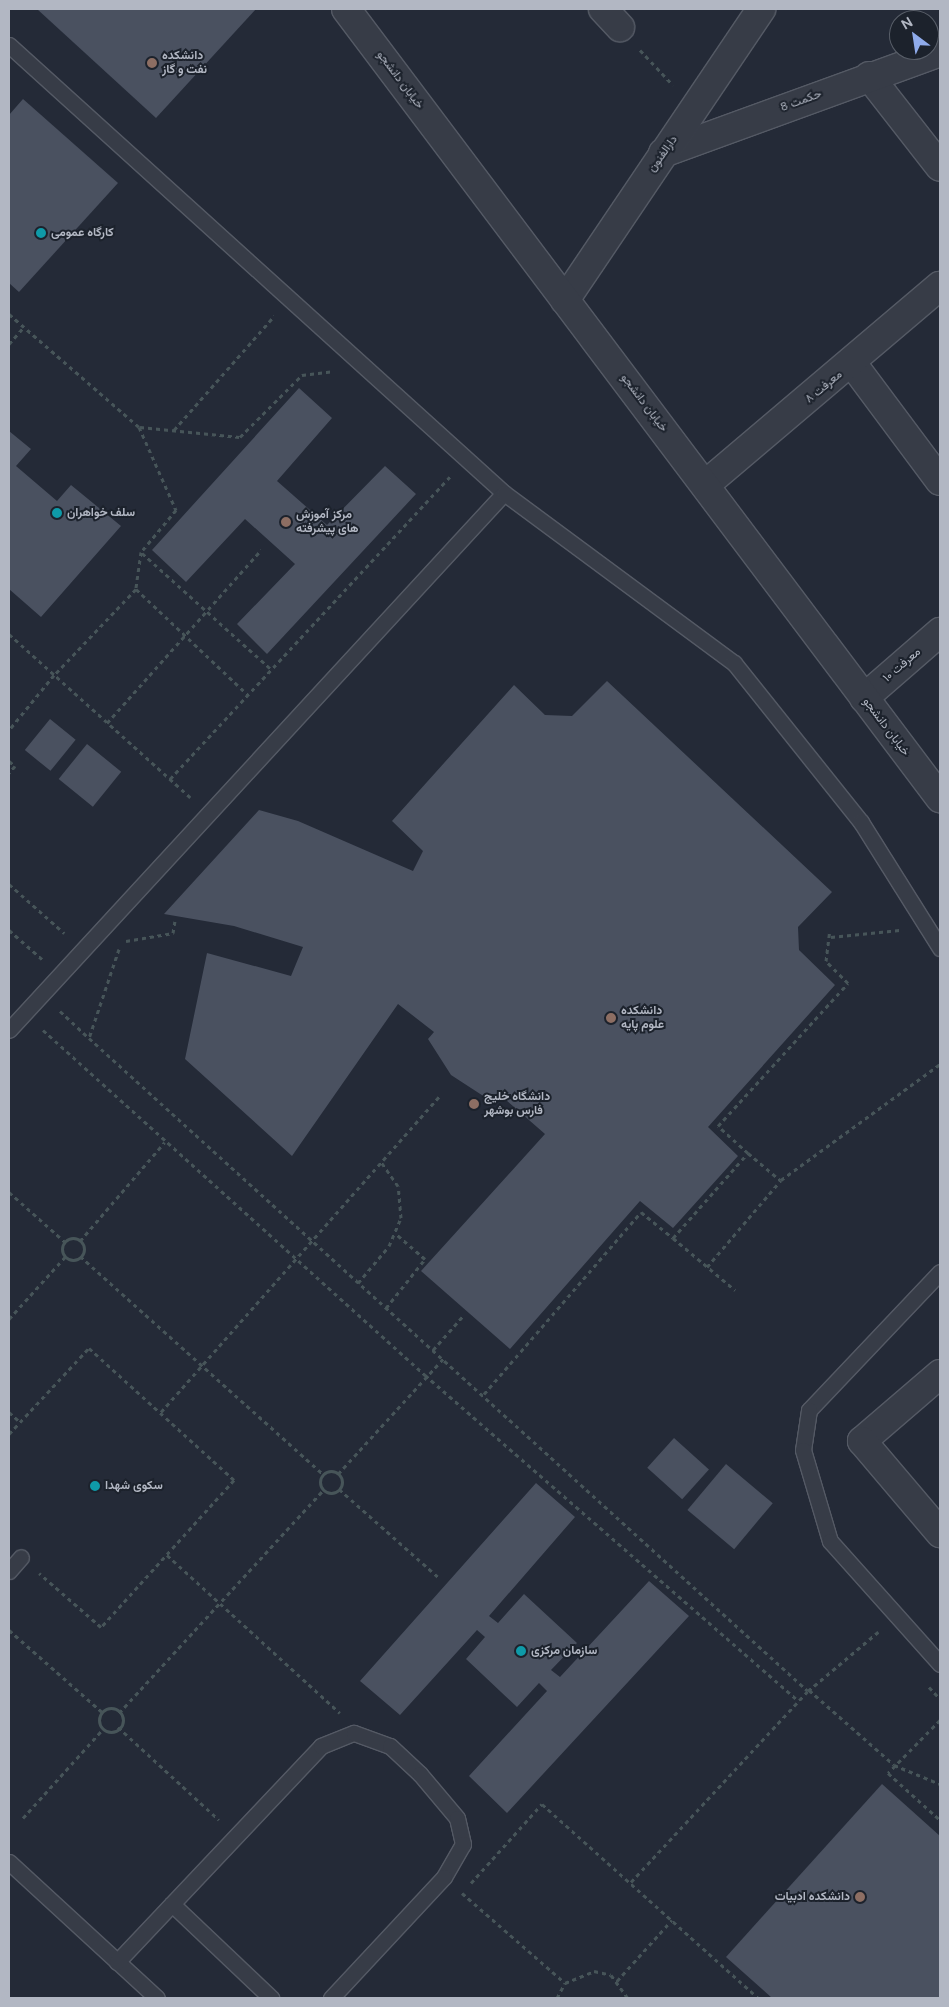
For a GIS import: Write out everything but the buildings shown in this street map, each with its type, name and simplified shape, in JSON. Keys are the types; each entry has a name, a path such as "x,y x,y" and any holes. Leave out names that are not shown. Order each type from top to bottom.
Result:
{"street":[{"name":"خیابان دانشجو","path":"346,9 940,798"},
{"name":"دارالفنون","path":"566,300 761,9"},
{"name":"حکمت 8","path":"663,153 869,76 940,52"},
{"path":"869,76 940,167"},
{"name":"معرفت ۸","path":"705,485 852,363 940,286"},
{"path":"852,363 940,481"},
{"name":"معرفت ۱۰","path":"864,698 940,632"},
{"path":"940,1374 862,1441 940,1533"}],"lane":[{"path":"9,45 504,493 734,663 861,822 940,948"},
{"path":"9,1030 61,976 504,493"},
{"path":"940,1272 809,1410 803,1450 830,1540 940,1664"},
{"path":"9,1572 21,1557"},
{"path":"117,1962 321,1746 354,1733 390,1746 450,1807 462,1830 463,1844 444,1877 331,1998"},
{"path":"9,1862 157,1998"},
{"path":"172,1904 271,1998"}],"path":[{"path":"611,18 695,109"},
{"path":"174,430 289,299"},
{"path":"9,314 139,427 176,510 141,552 136,589 54,674 9,730"},
{"path":"9,344 24,327"},
{"path":"139,427 240,437 302,376 363,366"},
{"path":"170,779 466,459"},
{"path":"107,723 261,550"},
{"path":"141,552 271,670"},
{"path":"136,589 248,695"},
{"path":"9,634 209,814"},
{"path":"9,761 15,766 9,773"},
{"path":"9,884 84,950"},
{"path":"89,1038 122,941 172,934 175,921"},
{"path":"9,930 61,976"},
{"path":"781,1180 718,1126 848,983 826,960 831,937 830,930"},
{"path":"831,937 903,930"},
{"path":"43,995 310,1242 484,1394 894,1765 940,1784"},
{"path":"24,1013 425,1375 799,1701"},
{"path":"707,1267 781,1180 940,1064"},
{"path":"162,1412 295,1258 440,1095"},
{"path":"80,1242 165,1142"},
{"path":"672,1238 748,1153"},
{"path":"358,1283 396,1234 401,1194 381,1162"},
{"path":"9,1192 65,1242"},
{"path":"484,1394 641,1212 735,1290"},
{"path":"72,1234 80,1242 88,1248 74,1263 59,1250 72,1234"},
{"path":"386,1308 425,1259 396,1234"},
{"path":"9,1319 66,1256"},
{"path":"80,1256 324,1475"},
{"path":"433,1350 463,1316"},
{"path":"9,1434 89,1348 162,1412 234,1480 101,1627 21,1557"},
{"path":"338,1474 425,1375 443,1358"},
{"path":"9,1412 20,1422"},
{"path":"331,1468 338,1474 346,1481 332,1496 317,1483 331,1468"},
{"path":"119,1713 324,1489"},
{"path":"338,1489 438,1577"},
{"path":"167,1555 332,1702"},
{"path":"9,1630 104,1713"},
{"path":"631,1882 809,1690 878,1631 885,1638"},
{"path":"922,1679 940,1699"},
{"path":"111,1706 119,1713 126,1719 112,1734 97,1721 111,1706"},
{"path":"940,1720 888,1773 940,1820"},
{"path":"118,1727 216,1818"},
{"path":"23,1818 104,1728"},
{"path":"542,1804 758,1998"},
{"path":"462,1893 565,1983"},
{"path":"617,1981 672,1920"},
{"path":"557,1998 565,1983 594,1971 617,1981 628,1998"}],"place":[{"name":"دانشکده نفت و گاز","path":"152,63"},
{"name":"کارگاه عمومی","path":"41,233"},
{"name":"سلف خواهران","path":"57,513"},
{"name":"مرکز آموزش های پیشرفته","path":"286,522"},
{"name":"دانشکده علوم پایه","path":"611,1018"},
{"name":"دانشگاه خلیج فارس بوشهر","path":"474,1104"},
{"name":"سکوی شهدا","path":"95,1486"},
{"name":"سازمان مرکزی","path":"521,1651"},
{"name":"دانشکده ادبیات","path":"860,1897"}]}
